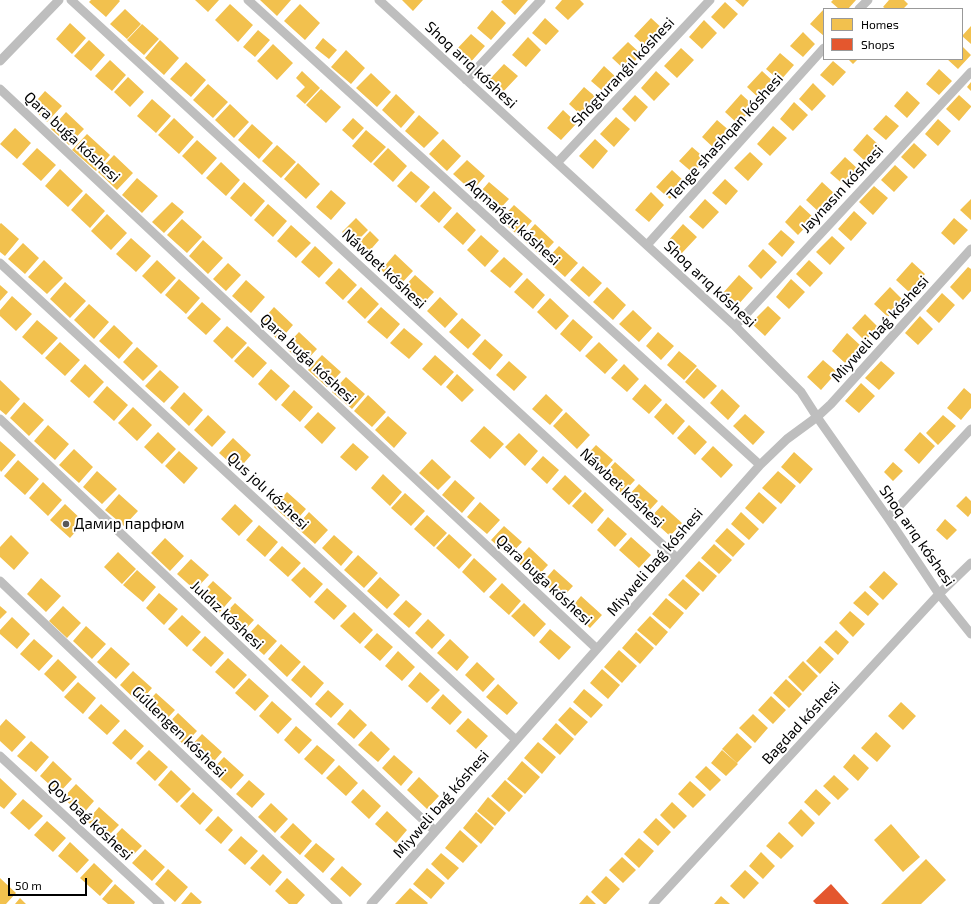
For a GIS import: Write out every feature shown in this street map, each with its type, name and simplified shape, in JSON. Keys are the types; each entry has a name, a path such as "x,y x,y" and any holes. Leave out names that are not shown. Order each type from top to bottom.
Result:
{"street":[{"path":"0,61 59,0"},
{"name":"Náwbet kóshesi","path":"71,0 677,558"},
{"name":"Aqmańǵıt kóshesi","path":"248,0 760,465"},
{"name":"Shoq arıq kóshesi","path":"380,0 735,326 801,392 817,418 888,518 939,594 971,634"},
{"path":"466,80 541,0"},
{"name":"Shógturanǵıl kóshesi","path":"557,163 710,0"},
{"path":"861,8 868,0"},
{"name":"Tenge shashqan kóshesi","path":"647,245 823,49"},
{"name":"Jaynasın kóshesi","path":"735,326 971,72"},
{"name":"Qara buǵa kóshesi","path":"0,89 597,649"},
{"name":"Miyweli baǵ kóshesi","path":"371,904 760,465 787,439 817,418 831,404 971,249"},
{"name":"Qus jolı kóshesi","path":"0,263 516,740"},
{"name":"Juldız kóshesi","path":"0,419 435,831"},
{"path":"888,518 971,429"},
{"name":"Bagdad kóshesi","path":"653,904 939,594 971,563"},
{"name":"Gúllengen kóshesi","path":"0,581 338,904"},
{"name":"Qoy baǵ kóshesi","path":"0,756 160,904"}],"building: Homes":[{"path":"91,0 120,1 106,17 89,2"},
{"path":"195,0 219,0 208,12"},
{"path":"260,0 291,0 277,16"},
{"path":"402,0 423,0 413,11"},
{"path":"503,0 528,0 515,15 501,2"},
{"path":"562,0 580,0 584,4 568,20 555,8"},
{"path":"735,0 749,0 743,7"},
{"path":"833,0 856,0 849,8 838,8 831,2"},
{"path":"889,0 904,0 908,4 904,8 883,7"},
{"path":"725,2 738,14 724,29 711,17"},
{"path":"230,4 253,25 238,42 215,20"},
{"path":"300,4 320,23 305,40 284,21"},
{"path":"125,9 141,24 127,39 110,24"},
{"path":"492,10 506,23 491,40 477,28"},
{"path":"823,10 823,35 810,24"},
{"path":"545,18 559,31 546,45 532,33"},
{"path":"651,18 664,30 647,48 634,36"},
{"path":"704,20 717,33 702,49 689,37"},
{"path":"70,23 86,38 72,54 56,39"},
{"path":"142,24 159,39 144,55 127,40"},
{"path":"971,26 971,44 963,37"},
{"path":"258,30 270,40 255,57 243,47"},
{"path":"803,32 815,44 803,57 790,46"},
{"path":"471,34 485,46 469,64 455,51"},
{"path":"528,37 541,50 526,67 512,55"},
{"path":"323,38 337,50 329,59 315,48"},
{"path":"89,40 105,55 91,71 74,56"},
{"path":"160,40 179,58 164,75 145,58"},
{"path":"628,42 641,54 626,71 612,58"},
{"path":"273,44 293,63 277,80 257,61"},
{"path":"963,47 971,55 958,69 948,60 963,60"},
{"path":"681,48 694,60 677,78 664,66"},
{"path":"346,50 365,68 351,84 331,67"},
{"path":"780,53 794,65 780,81 766,69"},
{"path":"110,60 126,75 112,91 95,76"},
{"path":"849,60 857,60 853,64"},
{"path":"833,61 846,72 833,86 820,75"},
{"path":"186,62 206,80 191,97 170,79"},
{"path":"504,64 518,76 501,94 488,81"},
{"path":"604,66 618,79 605,93 591,81"},
{"path":"939,69 952,81 939,95 926,84"},
{"path":"302,71 320,88 305,104 296,96 305,87 296,78"},
{"path":"656,71 670,84 654,101 641,88"},
{"path":"762,71 775,83 761,100 747,87"},
{"path":"371,73 391,92 377,107 356,88"},
{"path":"128,77 144,92 130,107 114,92"},
{"path":"971,82 971,91 967,87"},
{"path":"813,83 826,96 812,111 799,99"},
{"path":"208,84 228,102 213,118 193,100"},
{"path":"584,87 598,99 582,116 569,104"},
{"path":"321,89 341,107 326,123 306,105"},
{"path":"45,91 62,106 47,122 31,107"},
{"path":"907,91 920,103 907,118 894,106"},
{"path":"396,94 415,112 401,128 382,110"},
{"path":"741,94 754,106 738,124 725,112"},
{"path":"635,95 648,107 635,122 622,109"},
{"path":"959,95 971,107 959,121 946,109"},
{"path":"152,99 171,116 156,133 137,116"},
{"path":"794,102 808,115 793,131 780,119"},
{"path":"230,104 249,122 234,138 215,120"},
{"path":"563,110 577,123 561,140 547,128"},
{"path":"66,112 84,129 69,145 51,129"},
{"path":"419,115 439,133 424,148 405,131"},
{"path":"886,115 899,126 886,140 873,129"},
{"path":"616,117 630,129 614,147 600,134"},
{"path":"174,118 194,137 179,154 158,135"},
{"path":"353,118 364,128 353,140 342,130"},
{"path":"938,119 951,131 938,146 925,134"},
{"path":"717,120 731,132 715,149 702,137"},
{"path":"252,124 273,143 259,159 238,140"},
{"path":"773,126 787,138 770,156 757,144"},
{"path":"15,128 31,143 17,159 0,144"},
{"path":"366,130 386,147 371,163 352,146"},
{"path":"87,134 110,155 96,171 72,150"},
{"path":"867,134 880,146 866,162 853,150"},
{"path":"443,139 461,156 447,171 429,154"},
{"path":"595,139 608,151 593,169 579,156"},
{"path":"197,140 217,158 202,175 182,156"},
{"path":"914,143 927,155 914,169 901,157"},
{"path":"277,145 296,162 281,178 262,161"},
{"path":"692,147 706,159 693,173 679,161"},
{"path":"37,148 56,165 41,181 22,164"},
{"path":"388,148 407,166 393,182 373,164"},
{"path":"750,152 763,164 748,181 734,168"},
{"path":"114,155 133,173 117,190 98,172"},
{"path":"845,157 858,169 844,185 830,173"},
{"path":"467,160 485,176 472,191 453,174"},
{"path":"221,162 240,180 226,196 206,178"},
{"path":"298,163 320,184 306,199 284,179"},
{"path":"895,165 908,177 894,192 881,180"},
{"path":"60,169 83,191 68,207 45,186"},
{"path":"672,170 685,182 670,199 656,187"},
{"path":"411,171 430,187 416,203 397,186"},
{"path":"137,178 158,196 142,213 122,195"},
{"path":"725,179 738,191 726,205 712,193"},
{"path":"244,182 265,201 251,217 230,198"},
{"path":"489,182 509,199 495,214 476,197"},
{"path":"822,182 835,194 819,212 806,200"},
{"path":"874,186 888,198 873,215 859,202"},
{"path":"331,190 346,203 331,220 316,207"},
{"path":"434,191 452,208 439,223 420,206"},
{"path":"651,192 664,205 649,222 635,210"},
{"path":"86,193 105,211 90,228 71,210"},
{"path":"705,199 719,212 703,229 689,217"},
{"path":"971,199 971,220 960,210"},
{"path":"172,202 184,212 164,233 152,222"},
{"path":"268,204 287,221 273,237 254,220"},
{"path":"514,205 532,221 519,236 500,220"},
{"path":"800,205 814,218 798,235 785,222"},
{"path":"854,211 867,223 851,241 838,229"},
{"path":"457,212 476,230 463,245 443,227"},
{"path":"107,214 127,233 111,250 91,231"},
{"path":"356,218 368,230 354,244 342,232"},
{"path":"954,218 968,230 954,245 941,233"},
{"path":"182,219 202,237 187,253 167,235"},
{"path":"1,223 19,239 5,256 0,252"},
{"path":"535,224 554,242 541,256 522,239"},
{"path":"683,224 697,237 681,254 667,242"},
{"path":"291,225 311,243 296,258 277,241"},
{"path":"781,230 795,242 782,257 768,244"},
{"path":"370,231 379,240 366,255 356,246"},
{"path":"481,235 499,251 485,267 467,250"},
{"path":"832,236 845,248 830,265 816,252"},
{"path":"131,238 151,256 136,272 116,254"},
{"path":"203,240 223,258 208,274 189,256"},
{"path":"23,243 39,258 25,274 8,259"},
{"path":"315,246 333,263 319,278 301,262"},
{"path":"559,246 578,263 565,277 546,260"},
{"path":"763,249 777,262 761,279 748,266"},
{"path":"395,254 413,271 399,286 381,270"},
{"path":"504,257 523,274 510,288 490,271"},
{"path":"44,260 63,278 47,294 28,277"},
{"path":"157,260 176,278 161,294 142,276"},
{"path":"809,260 823,273 810,287 796,274"},
{"path":"912,262 925,274 909,292 896,280"},
{"path":"228,263 241,275 226,291 213,279"},
{"path":"583,266 602,283 589,297 570,280"},
{"path":"968,267 971,269 971,291 963,300 950,287"},
{"path":"339,268 357,285 343,300 325,283"},
{"path":"415,275 434,292 421,306 402,289"},
{"path":"739,275 753,288 737,306 723,293"},
{"path":"527,278 545,295 533,309 514,292"},
{"path":"179,279 200,298 186,314 165,295"},
{"path":"791,279 805,292 789,309 776,297"},
{"path":"246,280 265,297 251,313 232,296"},
{"path":"65,282 86,301 70,318 50,299"},
{"path":"0,285 8,292 0,301"},
{"path":"361,287 379,304 365,319 347,302"},
{"path":"607,287 626,305 613,320 593,302"},
{"path":"890,287 903,300 888,317 874,304"},
{"path":"942,293 955,305 939,323 926,311"},
{"path":"12,296 32,314 16,331 0,316 0,310"},
{"path":"440,297 458,314 445,328 427,311"},
{"path":"550,298 569,316 556,330 537,312"},
{"path":"202,302 221,319 206,335 187,318"},
{"path":"89,304 109,322 94,339 74,320"},
{"path":"768,306 781,318 765,336 751,323"},
{"path":"274,307 293,325 279,341 260,323"},
{"path":"381,307 400,324 387,339 367,322"},
{"path":"633,310 652,328 639,342 619,324"},
{"path":"865,314 878,327 865,341 852,328"},
{"path":"920,316 933,329 918,345 905,333"},
{"path":"462,318 481,335 468,349 449,332"},
{"path":"573,319 593,337 580,352 560,334"},
{"path":"37,320 58,338 42,355 22,337"},
{"path":"114,325 133,343 119,359 99,341"},
{"path":"227,326 247,343 232,359 213,341"},
{"path":"404,328 423,344 409,359 390,343"},
{"path":"299,332 317,349 303,364 285,347"},
{"path":"658,332 674,346 661,360 646,346"},
{"path":"847,333 861,346 845,363 832,351"},
{"path":"485,339 503,355 490,370 472,354"},
{"path":"60,342 80,360 65,376 45,358"},
{"path":"599,342 618,360 605,374 585,356"},
{"path":"248,346 267,363 253,378 234,361"},
{"path":"137,347 158,366 143,381 123,362"},
{"path":"679,351 697,366 684,380 667,365"},
{"path":"322,355 341,372 327,387 308,370"},
{"path":"435,355 454,372 441,386 422,369"},
{"path":"823,360 837,372 821,390 807,377"},
{"path":"509,361 527,377 514,391 496,375"},
{"path":"881,361 895,373 879,390 865,378"},
{"path":"85,364 104,382 89,398 70,381"},
{"path":"624,364 639,379 627,392 611,378"},
{"path":"697,368 717,386 704,399 685,382"},
{"path":"271,369 290,386 276,401 258,384"},
{"path":"160,370 179,387 164,403 145,386"},
{"path":"457,374 474,390 462,402 446,387"},
{"path":"346,377 365,394 352,409 332,392"},
{"path":"0,380 20,399 6,415 0,410"},
{"path":"861,383 875,396 859,413 845,401"},
{"path":"645,384 662,400 649,414 632,399"},
{"path":"107,386 128,405 114,421 93,402"},
{"path":"964,388 971,394 971,408 961,420 947,408"},
{"path":"722,389 740,406 728,420 710,403"},
{"path":"294,390 313,407 300,422 281,405"},
{"path":"184,392 203,410 189,426 170,408"},
{"path":"546,394 563,410 550,425 532,409"},
{"path":"368,395 386,412 372,427 354,411"},
{"path":"24,402 44,420 29,436 10,418"},
{"path":"666,403 685,421 673,435 654,417"},
{"path":"133,407 152,425 137,441 118,423"},
{"path":"318,412 336,428 322,444 304,427"},
{"path":"566,412 590,435 577,449 553,426"},
{"path":"745,414 765,432 753,445 733,426"},
{"path":"208,415 226,432 212,447 194,430"},
{"path":"943,415 956,426 938,445 926,433"},
{"path":"388,416 407,433 394,448 375,430"},
{"path":"48,425 69,444 55,460 34,441"},
{"path":"689,425 707,442 695,455 677,438"},
{"path":"484,426 504,444 490,459 470,441"},
{"path":"158,432 176,449 162,464 144,447"},
{"path":"920,432 935,446 919,464 904,450"},
{"path":"519,433 538,451 525,466 505,447"},
{"path":"233,438 251,455 238,470 219,453"},
{"path":"0,441 16,455 1,472 0,470"},
{"path":"353,443 369,457 356,471 340,457"},
{"path":"596,445 613,460 600,475 583,459"},
{"path":"713,446 733,465 721,478 701,459"},
{"path":"74,449 93,467 79,483 59,465"},
{"path":"179,451 198,468 184,484 165,466"},
{"path":"794,452 813,469 800,484 781,467"},
{"path":"543,456 559,470 547,484 531,469"},
{"path":"432,459 451,477 438,490 419,473"},
{"path":"18,460 39,479 25,495 4,476"},
{"path":"615,462 635,480 622,494 603,476"},
{"path":"893,462 903,471 893,481 884,472"},
{"path":"97,471 117,489 102,504 83,487"},
{"path":"778,471 796,486 781,504 762,488"},
{"path":"383,474 402,492 390,506 371,488"},
{"path":"565,475 582,491 569,505 552,489"},
{"path":"455,480 475,498 462,513 442,495"},
{"path":"43,482 62,500 48,516 29,498"},
{"path":"639,484 658,501 646,514 627,497"},
{"path":"287,492 306,509 293,524 274,507"},
{"path":"585,492 604,510 592,524 572,506"},
{"path":"759,492 777,508 763,524 745,508"},
{"path":"405,493 425,511 411,526 391,508"},
{"path":"119,494 138,511 124,526 105,510"},
{"path":"966,496 971,501 971,513 968,517 956,506"},
{"path":"480,502 500,520 487,534 467,517"},
{"path":"65,504 84,522 70,538 50,520"},
{"path":"235,504 253,521 239,536 221,519"},
{"path":"662,505 682,523 670,536 650,518"},
{"path":"309,512 328,530 315,544 296,527"},
{"path":"741,512 759,529 749,540 731,524"},
{"path":"427,515 447,533 434,547 414,529"},
{"path":"608,517 627,534 615,547 597,530"},
{"path":"945,519 957,530 947,540 936,530"},
{"path":"259,525 278,542 265,557 246,540"},
{"path":"504,526 522,542 509,556 491,540"},
{"path":"727,528 745,544 733,557 715,541"},
{"path":"449,534 472,555 459,569 436,548"},
{"path":"11,535 29,553 14,570 0,557 0,547"},
{"path":"334,535 353,552 341,566 322,548"},
{"path":"631,537 651,555 639,568 619,550"},
{"path":"165,538 184,556 170,571 151,553"},
{"path":"714,544 732,560 719,574 701,558"},
{"path":"282,546 301,563 288,577 269,560"},
{"path":"529,547 548,565 536,578 516,561"},
{"path":"118,552 136,569 122,584 104,567"},
{"path":"358,555 378,573 364,588 344,570"},
{"path":"474,558 497,579 484,593 462,572"},
{"path":"191,559 209,575 195,590 177,574"},
{"path":"699,561 717,576 703,592 685,576"},
{"path":"304,567 323,584 310,598 291,580"},
{"path":"554,569 573,586 561,599 543,582"},
{"path":"137,570 156,587 143,602 123,585"},
{"path":"884,571 898,584 883,600 869,587"},
{"path":"380,577 400,595 387,609 367,591"},
{"path":"41,578 61,596 46,612 27,594"},
{"path":"683,579 700,594 686,610 668,595"},
{"path":"213,581 232,598 219,613 200,595"},
{"path":"502,583 521,601 509,615 489,597"},
{"path":"327,588 347,606 334,620 314,602"},
{"path":"865,591 879,604 868,616 853,603"},
{"path":"159,593 178,609 164,625 146,608"},
{"path":"581,596 602,615 590,628 570,609"},
{"path":"666,598 684,613 670,629 652,614"},
{"path":"406,600 422,614 409,628 393,614"},
{"path":"235,603 254,620 241,634 222,617"},
{"path":"524,603 546,624 534,637 511,616"},
{"path":"0,606 7,612 0,619"},
{"path":"63,606 81,623 67,638 49,621"},
{"path":"850,611 865,624 853,637 839,623"},
{"path":"354,612 373,630 360,644 340,626"},
{"path":"182,615 201,632 187,647 168,629"},
{"path":"650,616 668,632 656,646 637,630"},
{"path":"12,617 30,634 17,649 0,634 0,630"},
{"path":"428,619 445,635 432,649 415,633"},
{"path":"258,624 277,641 264,655 245,638"},
{"path":"86,626 106,644 92,659 73,641"},
{"path":"550,629 571,647 559,660 539,642"},
{"path":"836,630 849,642 838,655 824,642"},
{"path":"636,632 654,648 640,664 622,648"},
{"path":"377,633 393,647 380,661 364,647"},
{"path":"205,636 224,653 211,667 192,650"},
{"path":"34,639 53,656 39,671 20,654"},
{"path":"450,639 469,657 457,671 437,653"},
{"path":"281,644 301,662 287,677 268,659"},
{"path":"820,646 834,659 820,674 806,661"},
{"path":"111,647 130,664 116,679 97,662"},
{"path":"619,650 637,666 622,683 604,667"},
{"path":"398,651 415,667 402,681 385,666"},
{"path":"228,658 247,675 234,689 215,672"},
{"path":"58,659 77,677 63,692 44,674"},
{"path":"803,661 818,676 803,692 788,677"},
{"path":"477,662 495,679 483,692 465,675"},
{"path":"304,665 324,683 311,698 291,680"},
{"path":"602,669 620,685 608,699 590,683"},
{"path":"133,671 152,688 139,703 120,685"},
{"path":"420,672 440,690 427,703 408,686"},
{"path":"249,678 269,696 255,711 235,693"},
{"path":"786,679 802,694 789,708 773,693"},
{"path":"78,682 96,698 83,714 64,697"},
{"path":"498,684 518,703 507,715 486,697"},
{"path":"584,689 603,705 591,718 573,702"},
{"path":"328,690 344,704 331,718 315,704"},
{"path":"156,693 175,710 162,724 143,707"},
{"path":"443,694 462,712 450,725 431,708"},
{"path":"771,696 786,710 773,724 758,710"},
{"path":"272,701 292,719 278,734 259,716"},
{"path":"901,702 916,716 903,730 888,716"},
{"path":"101,704 120,721 107,735 88,718"},
{"path":"570,707 588,722 575,736 558,720"},
{"path":"350,709 367,725 354,739 337,724"},
{"path":"178,713 197,731 184,745 165,727"},
{"path":"753,714 768,728 755,743 739,728"},
{"path":"468,718 488,736 476,749 456,731"},
{"path":"6,719 26,737 12,752 0,741 0,726"},
{"path":"556,723 574,739 560,755 542,739"},
{"path":"296,726 312,740 299,754 284,740"},
{"path":"125,729 144,746 131,760 112,743"},
{"path":"371,731 390,749 378,762 358,745"},
{"path":"876,732 891,746 877,762 861,748"},
{"path":"737,733 752,747 737,763 722,749"},
{"path":"202,734 222,752 209,767 189,748"},
{"path":"31,741 49,757 36,772 17,756"},
{"path":"538,742 556,757 542,774 524,758"},
{"path":"317,745 335,760 322,775 304,759"},
{"path":"149,750 168,767 155,781 136,763"},
{"path":"722,750 738,764 726,776 711,763"},
{"path":"854,754 869,768 858,781 843,767"},
{"path":"394,755 413,772 401,786 382,768"},
{"path":"224,757 244,775 231,789 211,771"},
{"path":"53,761 72,779 59,793 40,776"},
{"path":"522,761 540,777 525,794 507,779"},
{"path":"339,765 358,783 346,796 326,778"},
{"path":"706,766 721,780 710,791 695,777"},
{"path":"171,770 191,789 177,803 158,785"},
{"path":"834,775 849,789 838,800 823,786"},
{"path":"419,777 439,796 427,809 407,790"},
{"path":"0,778 17,794 4,809 0,806"},
{"path":"249,780 265,794 252,808 236,794"},
{"path":"505,780 523,796 509,812 491,796"},
{"path":"690,781 706,795 693,808 678,794"},
{"path":"76,784 94,801 82,815 63,798"},
{"path":"363,789 381,806 369,819 351,802"},
{"path":"816,789 831,803 819,816 804,802"},
{"path":"193,792 213,810 200,825 180,806"},
{"path":"488,797 506,813 495,826 477,811"},
{"path":"23,799 43,816 29,830 10,813"},
{"path":"672,802 687,816 674,829 660,815"},
{"path":"271,803 288,819 275,833 258,817"},
{"path":"99,807 119,825 106,838 87,821"},
{"path":"801,809 815,823 802,837 788,823"},
{"path":"387,811 407,830 396,843 375,824"},
{"path":"476,812 494,828 481,844 463,828"},
{"path":"218,816 233,830 221,844 205,830"},
{"path":"656,818 671,832 658,846 643,832"},
{"path":"47,821 66,838 53,852 34,835"},
{"path":"293,823 312,841 300,855 280,837"},
{"path":"891,824 920,857 903,872 874,840"},
{"path":"122,828 142,846 128,860 109,842"},
{"path":"460,830 478,846 463,863 445,848"},
{"path":"779,832 794,846 781,859 766,846"},
{"path":"241,836 258,851 245,865 228,850"},
{"path":"639,838 654,851 639,868 624,854"},
{"path":"70,842 89,860 77,873 58,856"},
{"path":"316,843 335,859 323,873 304,856"},
{"path":"145,849 165,867 152,881 132,863"},
{"path":"761,852 775,866 763,879 749,866"},
{"path":"441,853 459,868 448,880 431,864"},
{"path":"263,854 282,872 270,886 250,868"},
{"path":"622,857 636,870 623,883 609,870"},
{"path":"926,859 946,880 921,904 881,904"},
{"path":"94,863 113,881 100,896 80,878"},
{"path":"342,866 362,884 350,897 330,879"},
{"path":"427,868 445,883 431,899 413,884"},
{"path":"168,869 188,887 175,902 155,884"},
{"path":"745,870 759,883 744,899 730,886"},
{"path":"606,876 620,889 606,904 604,904 591,892"},
{"path":"0,878 16,893 6,904 0,904"},
{"path":"287,878 305,895 297,904 289,904 275,891"},
{"path":"115,884 135,902 134,904 108,904 102,899"},
{"path":"410,888 428,903 395,904"},
{"path":"191,892 202,902 200,904 181,904"},
{"path":"587,895 596,904 579,904"},
{"path":"721,896 730,904 714,904"},
{"path":"20,898 26,904 15,904"}],"building: Shops":[{"path":"831,884 849,904 816,904 813,901"}],"place":[{"name":"Дамир парфюм","path":"66,524"}]}
